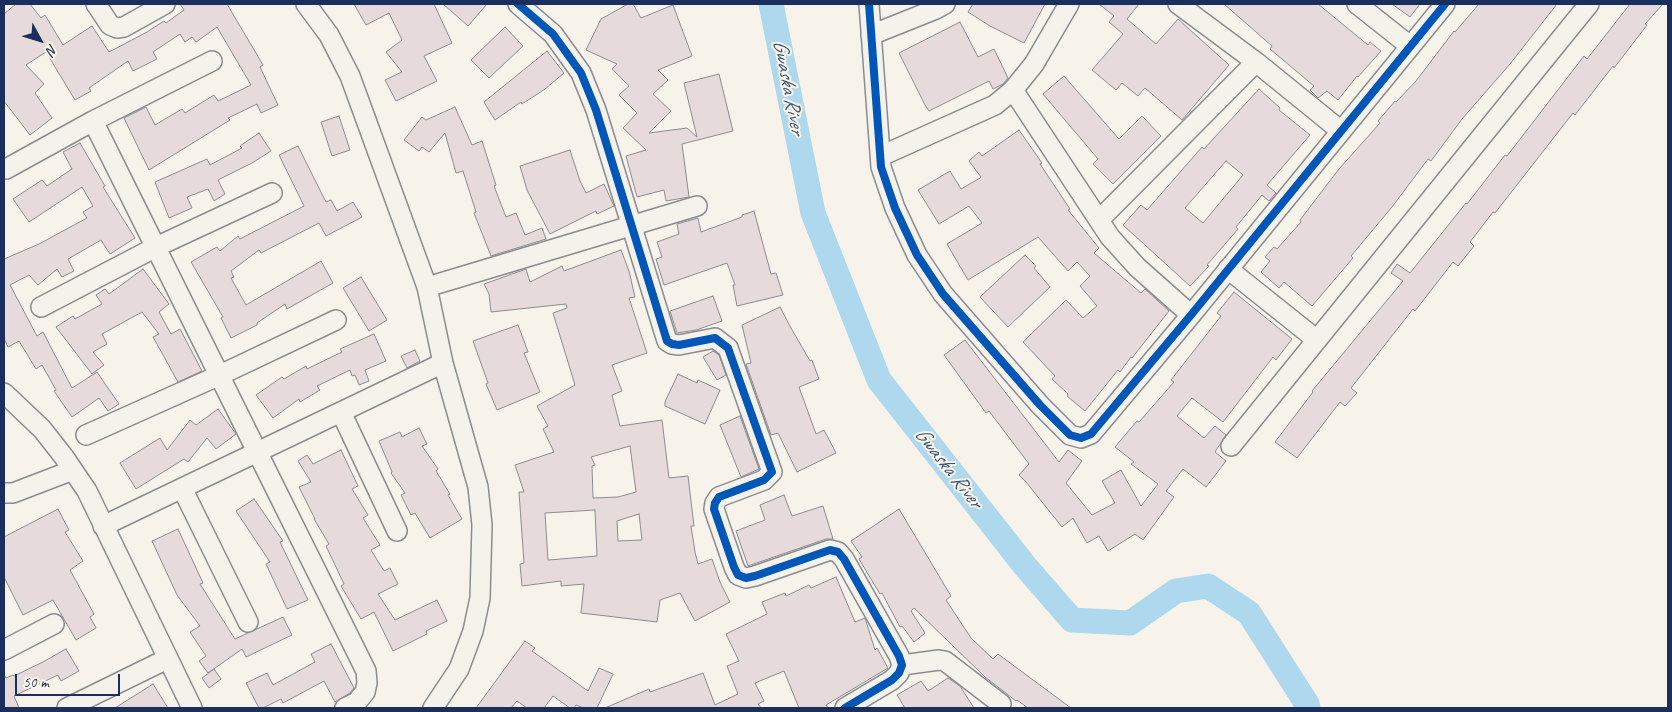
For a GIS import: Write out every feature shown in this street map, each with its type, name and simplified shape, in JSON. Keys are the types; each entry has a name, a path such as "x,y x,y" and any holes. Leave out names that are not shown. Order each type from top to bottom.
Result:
{"street":[{"path":"96,4 110,25 117,28 124,27 165,4"},
{"path":"306,4 329,35 350,76 427,287 443,364 478,487 482,525 480,598 473,631 459,669 434,708"},
{"path":"518,4 553,34 581,73 596,110 667,341 679,345 715,338 728,348 772,472 764,480 720,497 715,503 714,509 738,575 746,578 755,576 830,550 838,552 844,559 899,656 902,665 899,673 892,680 845,708"},
{"path":"869,4 882,167 895,208 917,255 943,294 1040,405 1070,435 1081,438 1091,434 1191,315 1444,4"},
{"path":"871,35 946,4"},
{"path":"881,156 995,105 1013,90 1034,64 1069,4"},
{"path":"1178,4 1256,62 1341,131"},
{"path":"1357,4 1410,46"},
{"path":"1231,446 1588,4"},
{"path":"6,169 93,121 212,62"},
{"path":"1099,220 1256,62"},
{"path":"1013,90 1110,237 1137,267 1191,315"},
{"path":"93,121 366,671 368,683 364,692 357,702 345,708"},
{"path":"41,307 156,247 272,193"},
{"path":"427,287 698,206"},
{"path":"1228,269 1317,340"},
{"path":"86,435 336,320"},
{"path":"103,526 443,364"},
{"path":"4,393 42,429 87,491 167,660 192,708"},
{"path":"341,412 397,531"},
{"path":"4,492 13,493 73,470"},
{"path":"182,488 248,622"},
{"path":"4,650 54,624"},
{"path":"67,708 167,660"},
{"path":"902,665 939,660 945,661 1001,704"}],"building":[{"path":"16,4 30,4 41,18 45,15 63,45 92,26 109,52 164,21 166,23 184,10 180,4 227,4 263,65 260,67 278,105 261,113 257,104 228,118 230,120 149,170 124,118 146,107 155,125 182,109 185,113 214,95 218,101 251,85 217,27 196,42 192,37 185,42 180,34 153,52 157,59 133,71 128,61 89,88 91,91 75,100 46,52 26,65 44,84 35,93 52,118 30,135 4,101 4,14"},
{"path":"354,4 434,4 452,43 424,56 437,81 396,101 385,80 402,72 386,52 402,40 389,13 366,25"},
{"path":"443,4 487,4 468,26"},
{"path":"628,4 633,4 641,18 673,5 692,56 658,70 668,80 653,94 671,111 649,133 687,128 697,137 684,83 719,74 733,131 682,144 689,197 666,201 664,190 637,197 626,156 646,150 623,128 637,113 619,95 629,86 612,69 617,64 586,50 601,19"},
{"path":"973,4 1045,4 1024,43 990,26 968,12"},
{"path":"1099,4 1139,4 1127,19 1156,44 1178,19 1229,65 1182,120 1145,88 1138,96 1122,83 1116,90 1092,70 1123,34 1109,22 1114,16"},
{"path":"1224,4 1318,4 1368,45 1370,42 1381,51 1357,76 1338,100 1327,91 1318,98 1310,90 1314,86 1270,49 1272,46"},
{"path":"1392,4 1420,4 1410,17"},
{"path":"1479,4 1557,4 1510,64 1462,119 1431,161 1428,159 1392,207 1351,256 1353,258 1312,306 1284,282 1279,288 1261,272 1270,261 1265,257 1274,247 1277,249 1301,222 1300,220 1339,169 1380,123 1378,121 1416,81 1454,31"},
{"path":"1630,4 1663,4 1645,24 1647,25 1614,68 1613,66 1575,115 1573,113 1495,213 1493,212 1470,242 1474,246 1458,266 1453,262 1415,311 1413,309 1351,388 1357,393 1345,406 1340,402 1297,458 1275,442 1312,391 1403,281 1391,273 1397,264 1410,273 1505,155 1507,156 1584,56 1587,59"},
{"path":"960,22 978,57 994,49 1008,78 1003,84 993,89 989,81 929,111 899,53"},
{"path":"505,27 523,46 489,78 471,60"},
{"path":"547,51 564,73 545,89 522,104 521,102 495,120 484,102"},
{"path":"1064,76 1119,139 1142,116 1161,136 1113,184 1093,164 1098,159 1043,94"},
{"path":"1259,89 1280,108 1279,110 1310,135 1267,185 1276,193 1269,201 1262,195 1236,227 1238,229 1207,265 1209,266 1190,286 1123,225 1141,205 1147,210 1202,147 1204,149","holes":["1226,161 1243,175 1203,223 1185,208"]},
{"path":"455,107 472,145 482,141 496,185 494,186 506,217 516,213 525,235 542,228 546,239 491,256 474,213 476,212 463,171 456,173 445,133 429,152 422,147 419,151 404,140 422,117 426,120"},
{"path":"339,116 350,150 332,156 321,122"},
{"path":"1019,130 1042,163 1040,164 1070,209 1068,210 1099,248 1094,253 1141,293 1145,289 1169,311 1132,358 1120,372 1118,370 1085,411 1067,396 1068,394 1052,379 1055,376 1023,342 1066,300 1083,318 1097,306 1080,286 1090,276 1077,262 1068,271 1038,237 968,280 947,244 982,223 969,206 939,224 918,190 950,171 961,189 980,178 969,161 979,152 982,156"},
{"path":"259,133 271,151 218,180 225,194 214,201 208,189 187,197 192,208 169,218 155,182 207,159 210,165 242,148 240,146"},
{"path":"80,143 105,186 103,187 135,238 110,254 101,240 68,259 74,271 62,277 57,269 38,285 29,275 10,285 37,336 43,332 72,388 97,372 119,404 108,411 99,398 72,417 54,391 56,390 42,365 36,369 19,341 8,347 4,338 4,259 39,244 87,218 83,212 93,206 82,187 29,222 13,199 42,180 47,186 72,169 63,152"},
{"path":"298,146 326,202 331,200 337,211 353,202 362,217 326,236 319,223 261,253 259,250 231,271 234,277 231,278 246,305 321,261 333,283 287,309 285,304 257,323 257,325 231,338 221,318 223,317 191,262 217,247 220,251 238,236 240,239 304,206 279,155"},
{"path":"570,150 586,193 604,184 614,206 597,214 596,211 550,234 527,190 520,166"},
{"path":"754,211 771,274 776,273 783,295 737,306 733,285 735,285 727,263 664,285 656,259 662,257 657,242 679,234 677,224 698,218 701,232"},
{"path":"621,250 629,271 635,297 629,298 647,353 612,365 622,391 612,395 620,426 662,420 669,478 688,476 694,526 691,526 698,564 712,559 720,582 730,602 695,621 680,593 660,600 657,622 581,613 584,584 561,586 561,581 522,586 520,564 524,563 519,492 524,492 515,465 554,452 543,429 548,426 537,406 575,385 553,313 567,308 566,304 491,312 489,294 484,284 526,269 530,282 562,266 564,271","holes":["630,446 636,492 618,497 593,498 592,466 595,465 591,457","595,510 597,556 548,560 545,513","639,514 642,540 618,541 617,521"]},
{"path":"1025,255 1036,266 1034,268 1050,287 1008,327 980,297"},
{"path":"143,269 169,304 159,312 171,334 180,329 202,371 178,382 153,337 159,334 142,312 102,334 107,344 93,352 104,365 92,374 56,327 73,316 75,319 102,304 96,295 105,289 109,294"},
{"path":"361,277 387,320 369,331 343,288"},
{"path":"1234,292 1292,339 1276,360 1273,357 1223,422 1192,398 1177,416 1204,438 1215,426 1226,435 1215,452 1226,461 1206,487 1183,469 1166,491 1174,497 1143,540 1135,534 1108,551 1099,536 1087,543 1073,518 1062,527 1019,475 1029,464 989,411 986,413 944,355 965,340 1059,462 1068,450 1082,461 1066,483 1092,515 1115,503 1102,481 1121,470 1141,506 1158,484 1131,464 1134,462 1115,447 1174,382 1171,380 1221,316 1217,313"},
{"path":"713,296 722,321 696,330 677,333 670,311"},
{"path":"780,307 810,361 812,360 819,379 799,387 816,434 824,430 836,453 797,472 778,433 771,435 746,364 751,363 742,325"},
{"path":"518,325 528,352 524,353 540,392 497,410 486,384 488,383 473,341"},
{"path":"374,334 386,361 365,370 369,381 359,385 355,375 352,376 350,370 317,386 320,390 300,402 299,399 273,418 256,395 282,377 284,379 306,366 307,369 342,352 340,349"},
{"path":"415,350 420,361 407,368 401,356"},
{"path":"713,351 719,355 726,375 717,380 703,357"},
{"path":"678,374 697,383 698,380 720,390 705,424 665,406 665,402"},
{"path":"218,409 236,434 216,449 207,438 188,462 184,459 136,489 120,463 160,438 167,450 190,420 196,425"},
{"path":"740,416 759,469 741,477 720,425"},
{"path":"419,428 427,444 422,446 438,469 436,471 462,519 430,538 415,513 411,515 401,495 405,493 391,473 379,441 400,432 402,437"},
{"path":"341,450 358,486 352,489 368,515 363,518 380,545 371,550 384,571 390,568 398,584 378,594 395,620 437,600 447,621 426,631 427,634 393,651 374,612 361,619 341,586 344,584 326,546 329,544 314,519 299,487 311,482 298,461 307,455 313,464"},
{"path":"784,495 792,516 823,506 833,539 826,539 748,566 736,531 765,520 760,505"},
{"path":"254,499 283,541 280,542 308,600 287,609 266,564 270,562 236,511"},
{"path":"58,509 69,530 65,532 83,561 70,570 94,614 90,617 96,628 76,640 53,600 23,615 4,577 4,537"},
{"path":"899,509 951,596 946,600 971,638 993,659 998,654 1071,708 1028,708 1016,701 985,677 914,608 911,611 925,633 914,642 902,626 900,627 882,593 880,594 859,559 862,557 851,541"},
{"path":"178,529 203,583 200,584 235,639 283,617 292,635 246,657 242,649 208,673 199,661 206,656 190,632 200,626 177,595 152,541"},
{"path":"836,577 855,622 865,618 875,650 877,648 888,668 826,705 828,708 799,708 784,671 755,683 764,701 758,704 761,708 605,708 649,689 650,692 703,673 715,705 738,694 727,666 739,661 726,634 767,614 762,602 785,593 786,596 809,585 811,588"},
{"path":"525,641 535,648 532,651 588,691 599,668 613,674 597,708 584,708 576,705 574,708 570,708 553,696 544,708 527,708 517,701 511,708 476,708"},
{"path":"331,644 354,688 350,693 335,702 324,681 283,703 281,699 263,708 259,708 246,683 267,673 273,685 315,662 311,654"},
{"path":"66,649 79,671 61,681 58,675 14,696 19,708 4,708 4,675 6,678 14,676"},
{"path":"214,669 221,679 209,688 202,678"},
{"path":"948,678 960,686 974,708 905,708 897,695 921,681 928,691"},
{"path":"153,684 168,708 115,708"}],"waterway":[{"name":"Gwaska River","path":"771,4 813,213 879,380 1025,566 1072,620 1130,623 1176,591 1208,586 1249,613 1308,708"}],"cycle path":[{"path":"518,4 553,34 581,73 596,110 667,341 679,345 715,338 728,348 772,472 764,480 719,497 715,503 714,509 738,575 746,578 755,576 830,550 838,552 844,559 899,656 902,665 899,673 892,680 845,708"},
{"path":"869,4 881,167 895,208 917,255 943,294 1040,405 1070,435 1081,438 1091,434 1191,315 1445,4"}]}
